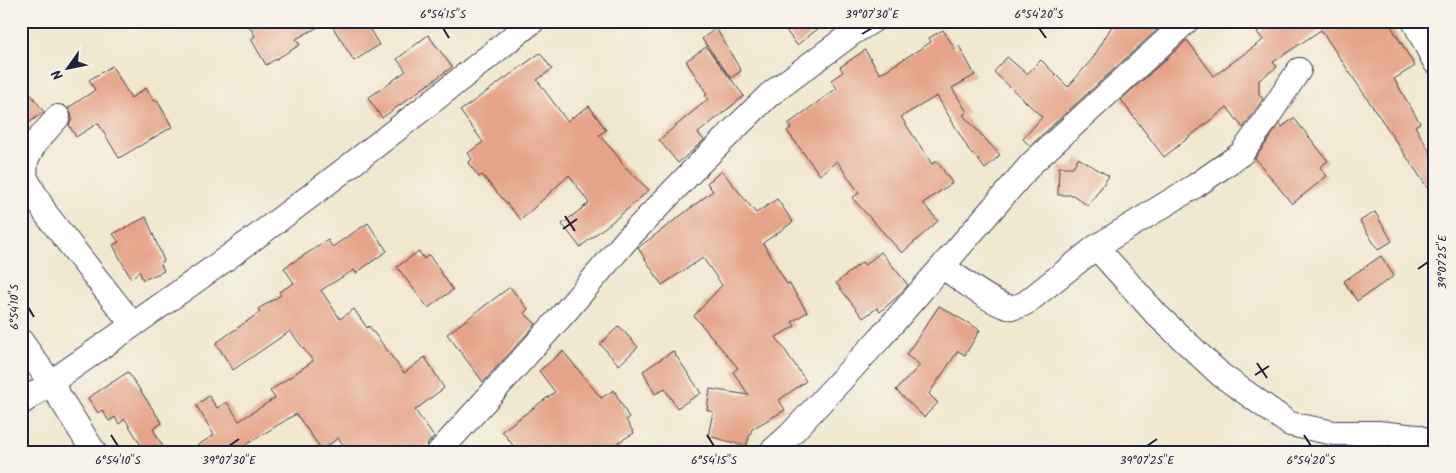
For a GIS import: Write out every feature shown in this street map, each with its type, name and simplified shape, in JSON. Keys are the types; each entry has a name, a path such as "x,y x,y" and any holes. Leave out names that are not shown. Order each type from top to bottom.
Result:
{"street":[{"path":"21,403 253,239 349,167 533,21"},
{"path":"439,452 560,318 628,238 699,164 769,95 851,34 872,21"},
{"path":"1414,21 1435,62"},
{"path":"771,452 820,403 943,267 997,201 1032,163 1180,23"},
{"path":"943,267 992,299 1008,307 1018,307 1027,302 1096,247 1195,186 1240,154 1261,127 1299,70"},
{"path":"58,117 35,144 26,160 25,177 46,214 133,325"},
{"path":"1096,247 1157,315 1220,375 1290,424 1334,433 1378,433 1417,437 1435,445"},
{"path":"21,341 50,382 94,452"}],"building":[{"path":"246,21 329,21 296,39 300,45 266,65 251,39 255,36"},
{"path":"329,21 365,21 379,45 354,61"},
{"path":"779,21 828,21 797,45"},
{"path":"1115,21 1154,21 1160,27 1030,146 1023,139 1042,117 994,72 1007,57 1027,74 1041,60 1068,87 1093,58"},
{"path":"1272,21 1388,21 1415,66 1394,79 1420,123 1415,126 1435,161 1435,199 1321,30 1273,62 1277,67 1259,80 1259,94 1263,99 1243,128 1227,107 1164,157 1121,100 1187,40 1214,76 1263,40 1257,32"},
{"path":"716,28 741,71 731,78 702,39"},
{"path":"943,30 955,49 959,46 975,75 952,88 967,112 963,115 1000,155 985,169 974,154 972,155 937,96 901,117 932,164 937,161 952,183 923,203 938,221 902,253 852,198 859,193 837,161 820,175 787,131 791,128 788,124 837,88 831,80 843,72 840,67 865,50 880,74 931,42 929,38"},
{"path":"428,35 452,67 382,118 368,98 406,71 397,59"},
{"path":"706,47 744,96 698,133 704,140 678,163 659,140 708,99 705,95 707,94 686,61"},
{"path":"540,53 552,69 537,80 567,121 589,106 606,130 599,135 624,166 649,190 580,247 562,224 589,203 569,175 521,220 482,175 479,177 468,163 472,159 468,153 483,142 460,111"},
{"path":"112,66 131,98 146,88 154,101 157,100 172,127 119,158 98,123 76,137 69,125 72,119 68,108 95,90 89,80"},
{"path":"21,81 44,112 21,128"},
{"path":"1294,118 1328,161 1320,167 1327,176 1292,204 1255,158 1280,124 1282,127"},
{"path":"1078,158 1109,176 1088,206 1073,195 1058,195 1059,167 1073,167"},
{"path":"722,171 756,213 777,199 793,222 763,243 787,284 789,283 807,312 792,322 795,326 776,337 806,381 779,400 785,410 752,429 746,446 708,436 713,412 707,410 710,389 749,395 733,372 738,368 694,316 722,285 703,258 662,285 638,248 713,191 707,183"},
{"path":"1375,212 1392,241 1378,250 1360,221"},
{"path":"146,217 164,261 160,262 164,271 143,280 139,271 131,279 113,245 119,242 113,234"},
{"path":"368,223 387,251 356,273 354,270 321,290 340,319 354,309 404,373 425,357 444,388 415,410 434,437 428,443 426,452 349,452 338,438 322,450 296,414 234,452 187,452 214,435 196,405 209,396 217,408 227,402 239,421 275,398 270,391 313,361 290,331 233,370 216,343 260,312 258,309 281,295 279,292 294,283 284,268 328,240 332,247"},
{"path":"419,251 424,259 429,255 453,290 428,308 397,267"},
{"path":"881,252 908,285 880,312 877,308 863,318 836,283 862,262 865,265"},
{"path":"1381,256 1394,276 1357,301 1344,281"},
{"path":"510,287 528,309 524,313 536,324 483,382 447,334"},
{"path":"939,306 980,330 965,355 958,351 929,394 938,403 924,417 896,390 920,365 906,355"},
{"path":"619,326 638,347 619,365 600,344"},
{"path":"563,351 601,398 614,390 629,418 626,420 634,433 617,443 622,452 518,452 502,431 555,392 539,371"},
{"path":"673,351 701,393 677,408 665,389 655,394 643,371"},
{"path":"128,372 162,423 153,429 166,452 145,452 125,419 119,424 115,417 109,421 102,410 98,413 88,398"}]}
